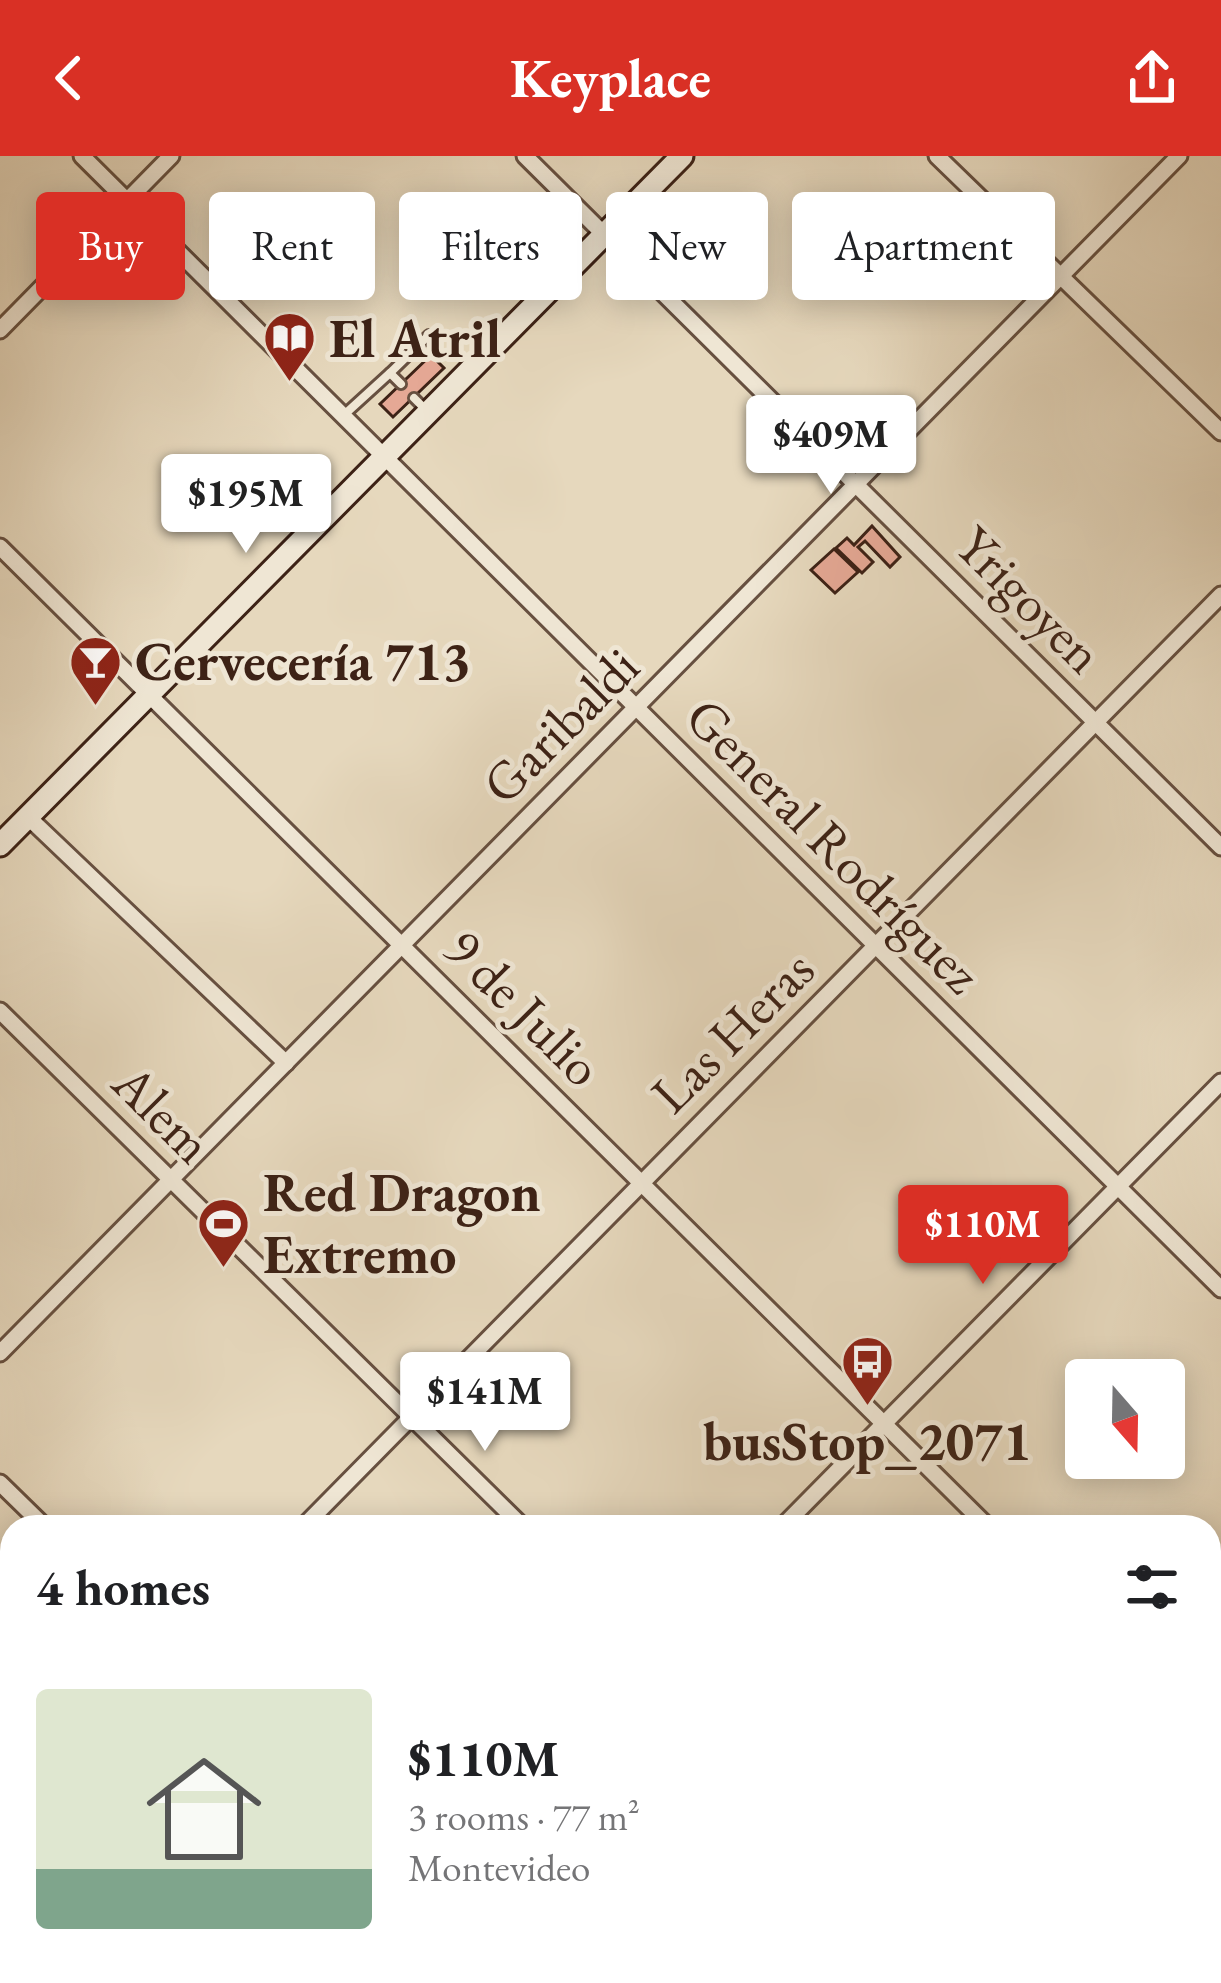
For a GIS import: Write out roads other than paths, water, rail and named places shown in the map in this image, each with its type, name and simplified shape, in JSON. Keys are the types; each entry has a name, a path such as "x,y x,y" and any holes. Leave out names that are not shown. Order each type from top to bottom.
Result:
{"main road":[{"path":"0,845 384,457 421,405 682,156"}],"street":[{"name":"General Rodríguez","path":"82,156 118,192"},
{"path":"136,192 171,156"},
{"name":"Yrigoyen","path":"525,156 1221,847"},
{"path":"937,156 1221,432"},
{"name":"Garibaldi","path":"0,1353 1179,156"},
{"name":"General Rodríguez","path":"185,259 1221,1289"},
{"path":"0,330 36,293"},
{"name":"9 de Julio","path":"0,548 976,1515"},
{"name":"Las Heras","path":"315,1515 1221,595"},
{"path":"28,817 286,1063"},
{"name":"Alem","path":"0,1011 511,1515"},
{"path":"794,1515 1221,1082"},
{"path":"0,1483 33,1515"}],"lane":[{"path":"342,416 429,335"},
{"path":"389,373 400,384"}],"place":[{"name":"El Atril","path":"290,384"},
{"name":"Cervecería 713","path":"96,707"},
{"name":"Red Dragon Extremo","path":"224,1269"},
{"name":"busStop_2071","path":"867,1407"}]}
